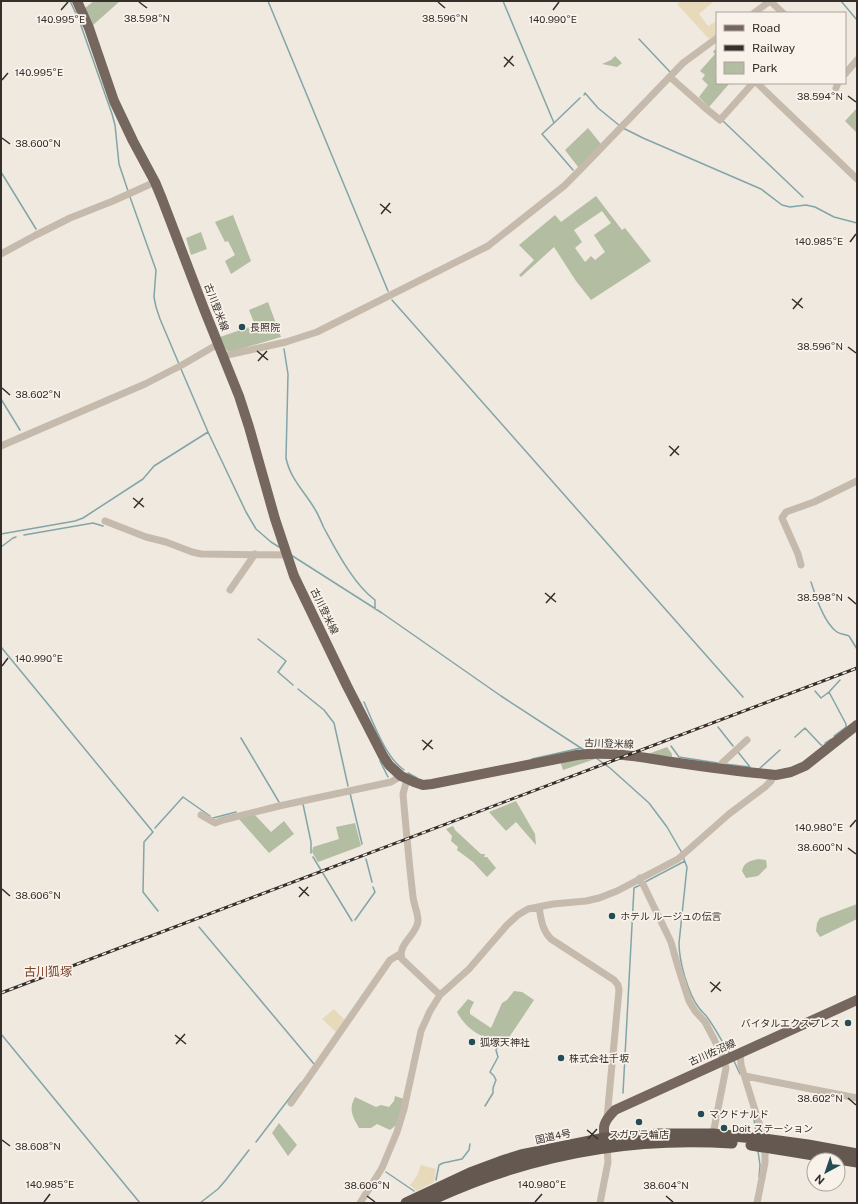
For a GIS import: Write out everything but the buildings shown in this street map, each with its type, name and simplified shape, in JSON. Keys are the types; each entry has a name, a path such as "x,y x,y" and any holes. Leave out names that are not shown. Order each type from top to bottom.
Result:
{"highway":[{"name":"国道4号","path":"406,1203 470,1173 521,1155 659,1134 713,1134 857,1162"},
{"name":"国道4号","path":"425,1203 474,1181 506,1170 606,1143 760,1142 857,1154"}],"main road":[{"name":"古川登米線","path":"77,1 114,101 132,141 155,182 176,232 204,309 239,396 275,519 294,576 383,756 392,768 404,778 423,784 432,784 579,755 599,753 641,756 774,775 791,772 805,766 857,725"},
{"name":"古川佐沼線","path":"607,1118 615,1110 630,1102 857,1000"},
{"path":"606,1143 604,1124 607,1118"}],"street":[{"path":"755,12 770,1 783,12"},
{"path":"223,356 286,342 317,332 488,246 564,186 691,56 714,40"},
{"path":"846,73 857,60"},
{"path":"672,75 704,108 720,120 752,84"},
{"path":"757,84 857,179"},
{"path":"1,254 70,218 155,182"},
{"path":"1,446 145,384 218,344"},
{"path":"802,565 782,518 784,514 814,502 857,481"},
{"path":"105,521 146,537 201,554 255,554 286,552"},
{"path":"230,590 255,554"},
{"path":"721,768 722,763 747,740"},
{"path":"360,1203 382,1168 395,1138 404,1109 421,1031 430,1011 440,995 468,969 507,925 518,915 528,909 599,898 642,882 683,854 729,814 771,781 774,775"},
{"path":"201,815 214,823 279,806 404,778 403,794 413,899 418,921 416,928 402,948 400,954 390,960 291,1103"},
{"path":"642,882 671,942 678,967 695,1011 705,1022 714,1039 740,1065 745,1076 765,1163 757,1203"},
{"path":"539,907 543,927 546,934 551,939 614,980 618,985 619,990 607,1118"},
{"path":"400,954 402,959 440,995"},
{"path":"713,1134 726,1068 732,1056"},
{"path":"745,1076 857,1098"},
{"path":"600,1203 608,1162 606,1143"}],"green space":[{"path":"94,1 120,1 92,26 85,8"},
{"path":"715,49 716,50 716,84 729,84 709,107 699,97 708,85 702,79 705,75 700,71 715,54 713,52"},
{"path":"615,56 622,63 617,67 602,64 611,60"},
{"path":"857,108 857,133 845,121"},
{"path":"588,128 601,144 579,168 565,150"},
{"path":"596,196 622,230 625,228 651,261 591,300 576,281 554,247 521,277 519,275 534,260 519,245 555,215 561,222","holes":["602,211 611,223 594,235 605,252 595,260 591,256 585,262 575,248 582,242 574,230"]},
{"path":"233,215 251,261 231,274 225,261 235,255 228,241 225,242 215,222"},
{"path":"201,232 207,249 191,255 186,238"},
{"path":"268,302 281,337 230,352 226,350 220,337 255,325 249,310"},
{"path":"667,747 672,754 672,758 648,754"},
{"path":"590,756 595,759 563,770 560,761"},
{"path":"516,801 535,834 536,845 516,822 506,831 489,812"},
{"path":"254,814 271,832 284,821 294,834 269,853 238,818"},
{"path":"355,823 361,846 318,862 312,852 313,847 339,839 336,827"},
{"path":"453,826 455,830 481,854 485,854 484,857 487,857 496,868 487,877 473,862 457,850 458,847 451,841 452,836 446,829"},
{"path":"758,859 766,860 767,867 758,876 746,878 742,871 744,866 750,861"},
{"path":"857,904 857,919 820,937 816,931 817,923 820,918"},
{"path":"514,991 522,992 534,1000 502,1048 472,1030 457,1012 468,999 474,1002 470,1010 470,1014 491,1028 502,1003 507,1000"},
{"path":"395,1096 404,1099 396,1125 390,1130 377,1124 371,1128 359,1128 352,1113 352,1106 355,1097 376,1107 381,1105 389,1107 394,1101"},
{"path":"279,1123 297,1145 288,1156 272,1133"}],"sand":[{"path":"681,1 714,1 699,14 708,26 716,22 716,35 709,39 677,4"},
{"path":"334,1009 345,1020 336,1032 322,1019"},
{"path":"421,1165 436,1169 434,1182 417,1191 410,1185 417,1176"}],"waterway":[{"path":"70,1 79,20 112,114 115,125 119,164 128,191"},
{"path":"268,1 388,291"},
{"path":"503,1 554,123 580,98"},
{"path":"841,1 857,20"},
{"path":"639,39 671,73"},
{"path":"584,95 585,93 598,108 620,126"},
{"path":"723,121 803,197"},
{"path":"554,123 542,134 573,170"},
{"path":"623,128 761,189 782,205 790,207 806,205 815,207 834,217 857,223"},
{"path":"1,172 36,229"},
{"path":"130,197 156,270 154,297 156,307 179,364"},
{"path":"392,300 743,697"},
{"path":"284,349 288,374 286,458 288,466 291,473 312,504 346,567 367,594 375,600 375,609"},
{"path":"181,369 208,432 246,512 256,529 279,547"},
{"path":"1,399 20,430"},
{"path":"1,534 75,521 83,518 143,479 154,466 208,432"},
{"path":"24,535 93,523 103,526"},
{"path":"1,547 16,537"},
{"path":"291,555 382,613 501,696 584,750"},
{"path":"811,582 824,616 832,628 840,634 849,636 857,649"},
{"path":"258,639 286,661 278,672 293,685"},
{"path":"1,647 153,832 144,842 143,892 158,911"},
{"path":"815,691 821,698 840,680"},
{"path":"298,689 324,710 334,723 348,786"},
{"path":"829,692 846,724 846,727 834,736"},
{"path":"364,702 391,757 404,770"},
{"path":"718,727 733,746"},
{"path":"795,737 805,728 822,745"},
{"path":"241,738 279,802"},
{"path":"825,743 831,739"},
{"path":"671,746 679,757 718,763"},
{"path":"532,759 581,748"},
{"path":"759,769 780,750"},
{"path":"725,764 750,767 738,752"},
{"path":"596,758 610,768 649,803 667,827 682,853"},
{"path":"380,761 388,777"},
{"path":"408,773 417,778"},
{"path":"350,793 362,844"},
{"path":"155,828 183,797 210,816"},
{"path":"303,804 311,842 311,853"},
{"path":"213,818 236,812"},
{"path":"313,857 352,921"},
{"path":"683,857 687,867 679,943 682,968 695,1002 706,1016 730,1054"},
{"path":"366,859 372,882"},
{"path":"645,882 685,861"},
{"path":"623,1093 634,888 640,885"},
{"path":"355,920 375,892 373,887"},
{"path":"199,927 314,1064"},
{"path":"1,1034 140,1203"},
{"path":"485,1106 493,1093 496,1080 490,1072 498,1057 496,1050 498,1046"},
{"path":"734,1061 740,1074"},
{"path":"256,1142 301,1083"},
{"path":"754,1119 756,1133"},
{"path":"436,1180 439,1165 462,1159 469,1150 470,1144"},
{"path":"200,1203 218,1189 249,1150"},
{"path":"758,1151 760,1165 759,1177"},
{"path":"386,1172 414,1191"}],"railway":[{"path":"1,993 857,668"}],"place":[{"name":"長照院","path":"242,327"},
{"name":"ホテル ルージュの伝言","path":"612,916"},
{"name":"バイタルエクスプレス","path":"848,1023"},
{"name":"狐塚天神社","path":"472,1042"},
{"name":"株式会社千坂","path":"561,1058"},
{"name":"マクドナルド","path":"701,1114"},
{"name":"スガワラ輪店","path":"639,1122"},
{"name":"Doit ステーション","path":"724,1128"}],"district":[{"name":"古川狐塚","path":"48,972"}]}
